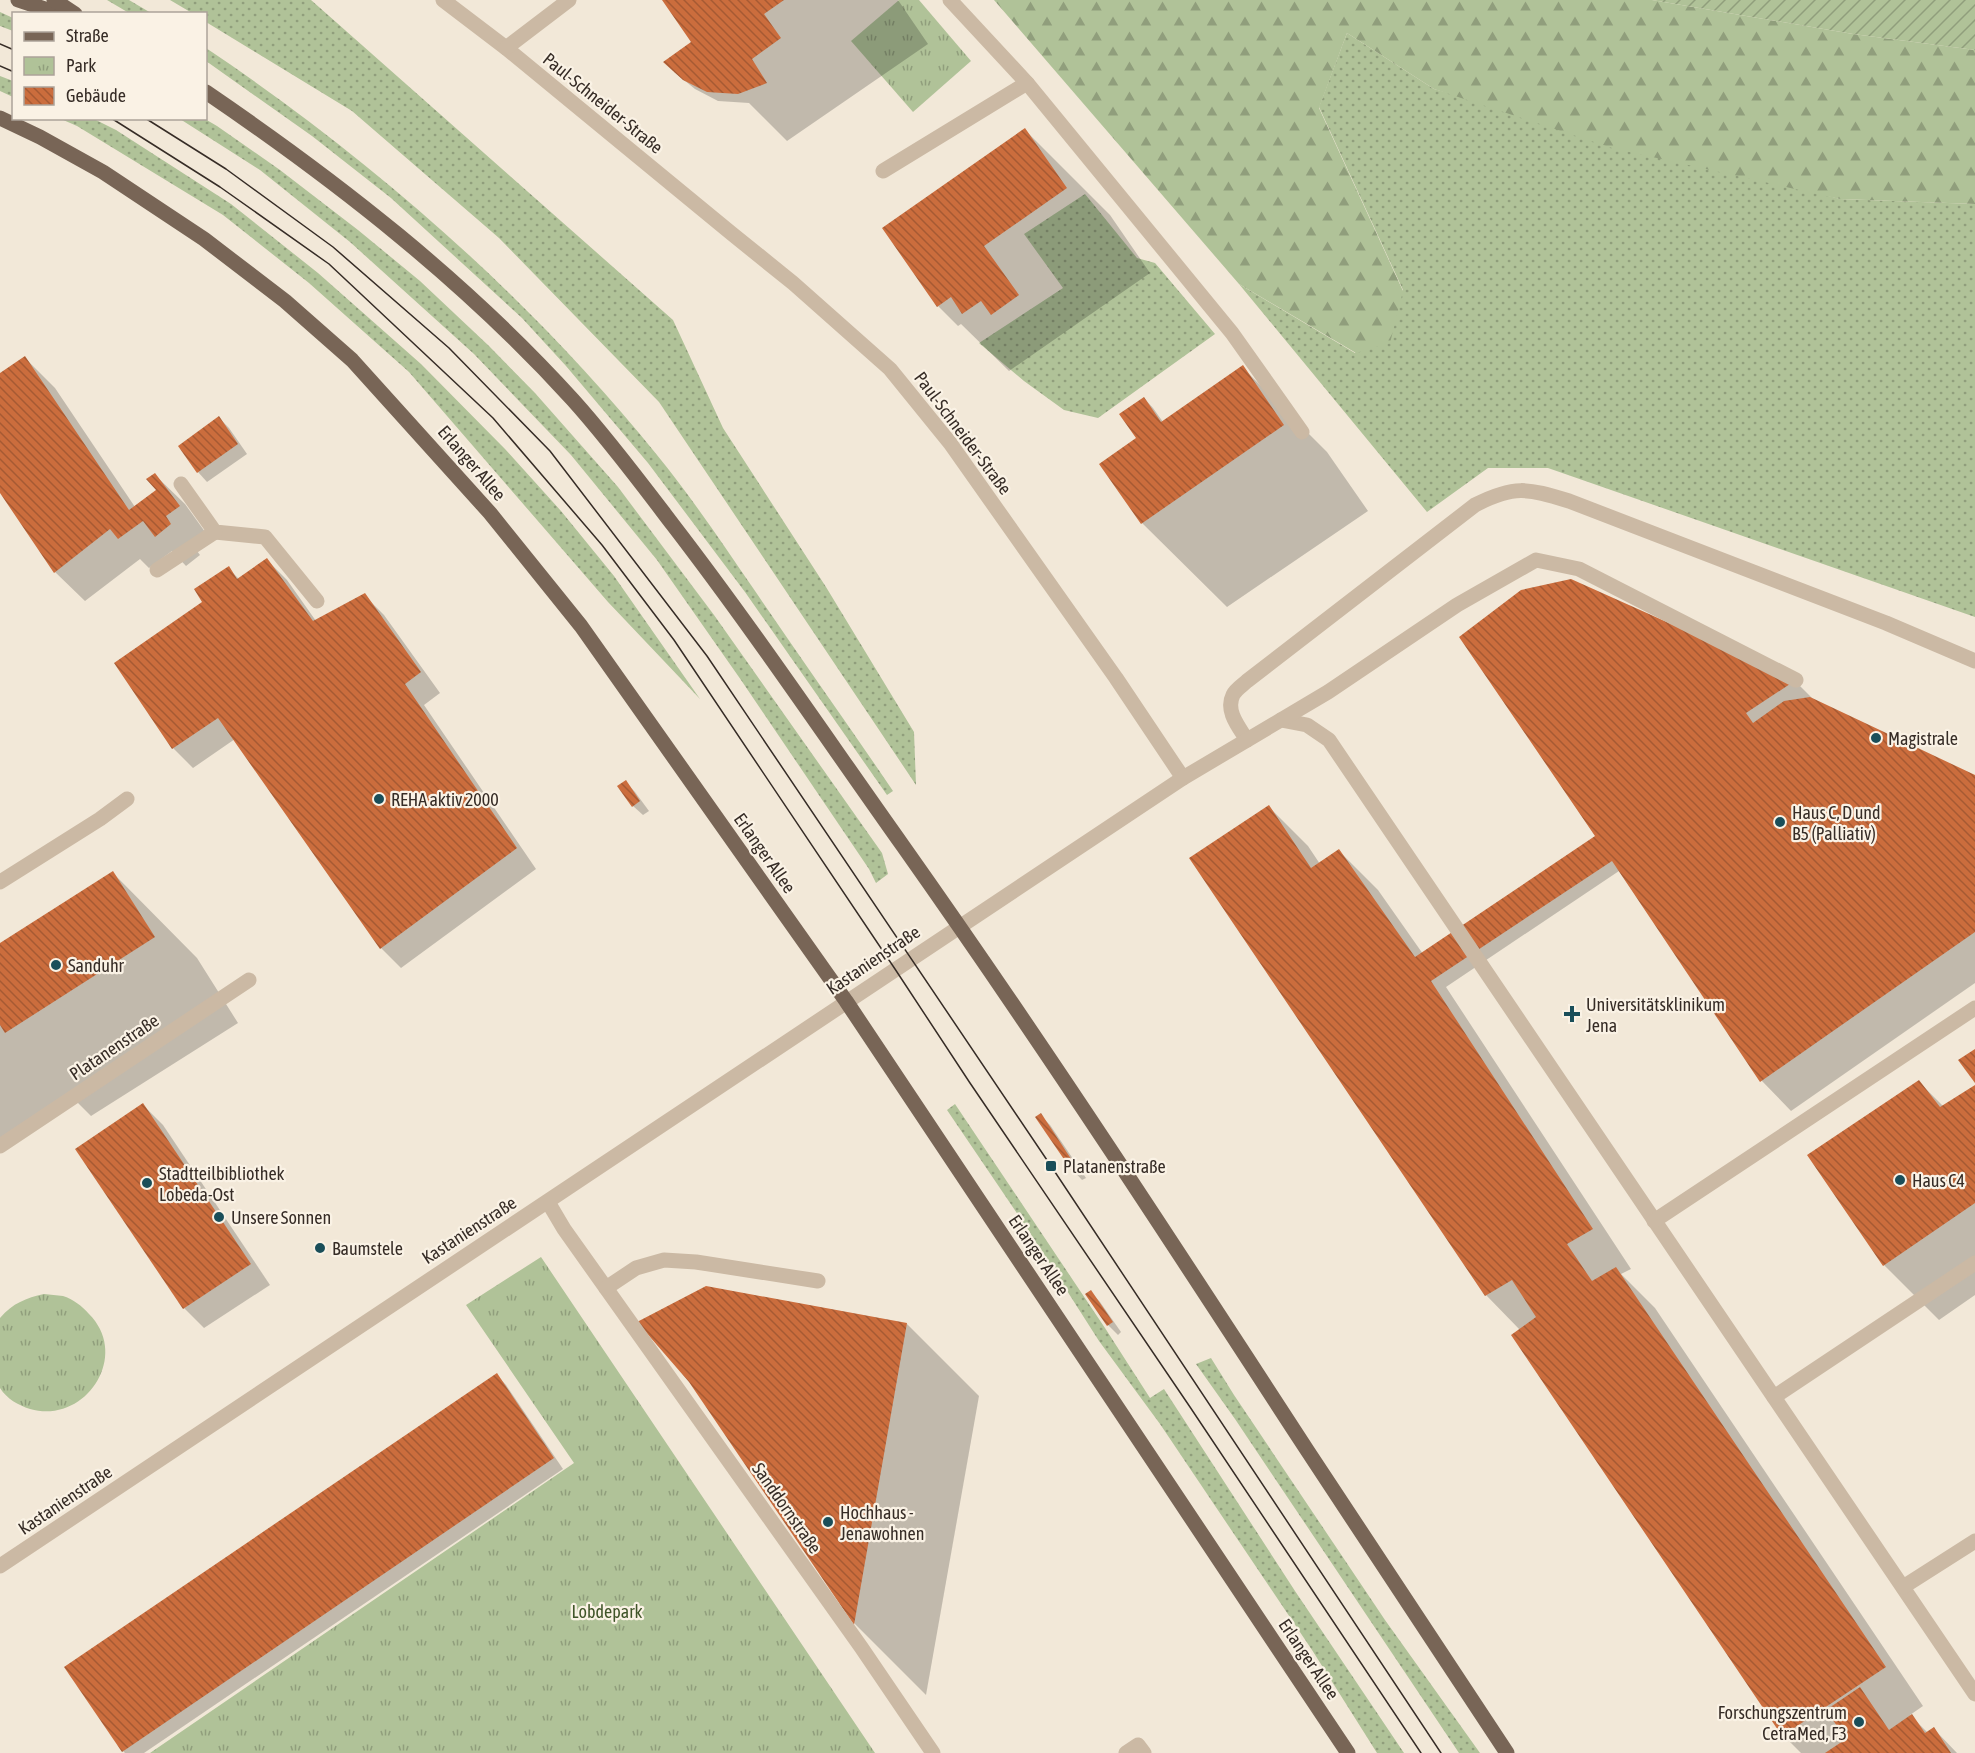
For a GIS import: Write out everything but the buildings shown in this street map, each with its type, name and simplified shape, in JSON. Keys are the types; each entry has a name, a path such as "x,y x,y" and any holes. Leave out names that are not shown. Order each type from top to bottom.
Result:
{"main road":[{"path":"18,0 54,12"},
{"path":"54,0 72,12"},
{"path":"207,93 277,141 445,274 521,345 575,402 622,458 711,573 960,926 1157,1220 1507,1753"},
{"name":"Erlanger Allee","path":"0,118 103,172 204,239 285,301 352,360 490,513 580,626 846,1002 1348,1753"}],"street":[{"name":"Paul-Schneider-Straße","path":"443,0 506,48 775,269 890,369 950,443 1116,678 1183,778"},
{"path":"506,48 569,0"},
{"path":"951,0 1027,83 1232,333 1302,432"},
{"path":"883,171 1027,83"},
{"path":"181,484 215,532"},
{"path":"1247,740 1232,716 1230,707 1233,694 1247,681 1475,505 1497,494 1519,490 1545,493 1569,501 1886,623 1975,661"},
{"path":"157,570 215,532 265,537 317,601"},
{"path":"960,926 1183,778 1328,692 1457,605 1536,560 1579,569 1796,680"},
{"path":"1281,720 1307,725 1329,740 1975,1695"},
{"path":"0,882 89,826 127,799"},
{"name":"Kastanienstraße","path":"0,1566 960,926"},
{"name":"Platanenstraße","path":"0,1146 249,980"},
{"path":"1654,1221 1975,1008"},
{"name":"Sanddornstraße","path":"548,1202 564,1229 861,1647 933,1753"},
{"path":"606,1288 636,1268 664,1260 696,1262 818,1281"},
{"path":"1774,1397 1975,1263"},
{"path":"1903,1587 1975,1541"}],"green space":[{"path":"107,0 129,0 149,12 127,12"},
{"path":"170,0 311,0 673,320 723,428 826,587 914,732 916,785 659,402 499,238 352,111 207,23 207,12 190,12"},
{"path":"899,0 919,0 971,61 913,112 851,41"},
{"path":"994,0 1652,0 1853,34 1975,50 1975,204 1840,199 1612,148 1434,89 1347,33 1319,108 1403,291 1390,343 1356,353 1239,284"},
{"path":"1652,0 1975,0 1975,50 1853,34"},
{"path":"0,12 12,18 12,31 0,26"},
{"path":"1347,33 1434,89 1840,199 1975,204 1975,617 1548,468 1488,468 1427,512 1239,284 1355,353 1403,290 1319,107"},
{"path":"207,49 268,91 389,185 502,287 608,397 657,455 718,537 893,791 887,795 745,592 648,463 566,366 522,318 391,198 312,136 207,62"},
{"path":"0,76 12,81 12,97 0,91"},
{"path":"63,120 96,120 116,130 231,204 318,273 421,364 505,449 561,511 614,576 700,699 608,602 409,372 309,283 223,215 77,126"},
{"path":"182,120 207,120 217,126 280,170 358,230 420,281 535,393 618,487 714,615 882,853 888,874 876,883 869,869 741,680 657,560 571,455 474,354 350,242 260,170"},
{"path":"1085,194 1137,258 1155,263 1215,334 1098,418 1064,410 1024,381 979,343 1063,288 1024,234"},
{"path":"955,1104 1150,1398 1164,1389 1295,1591 1404,1753 1377,1753 1312,1650 1160,1424 1099,1341 1025,1225 947,1110"},
{"name":"Lobdepark","path":"541,1257 875,1753 150,1753 574,1463 466,1305"},
{"path":"44,1294 67,1297 83,1308 101,1331 105,1349 103,1367 96,1383 84,1397 68,1407 50,1411 21,1406 0,1388 0,1318 20,1302"},
{"path":"1211,1358 1385,1620 1480,1753 1459,1753 1196,1364"}],"tram line":[{"path":"0,44 12,49"},
{"path":"0,66 12,71"},
{"path":"114,120 220,187 329,264 493,418 602,545 674,640 1421,1753"},
{"path":"148,120 226,169 333,247 449,348 550,451 707,656 1051,1166 1441,1753"}],"place":[{"name":"Magistrale","path":"1876,738"},
{"name":"REHA aktiv 2000","path":"379,799"},
{"name":"Haus C, D und B5 (Palliativ)","path":"1780,822"},
{"name":"Sanduhr","path":"56,965"},
{"name":"Universitätsklinikum Jena","path":"1572,1014"},
{"name":"Platanenstraße","path":"1051,1166"},
{"name":"Haus C4","path":"1900,1180"},
{"name":"Stadtteilbibliothek Lobeda-Ost","path":"147,1183"},
{"name":"Unsere Sonnen","path":"219,1217"},
{"name":"Baumstele","path":"320,1248"},
{"name":"Hochhaus - Jenawohnen","path":"828,1522"},
{"name":"Forschungszentrum CetraMed, F3","path":"1859,1722"}]}
